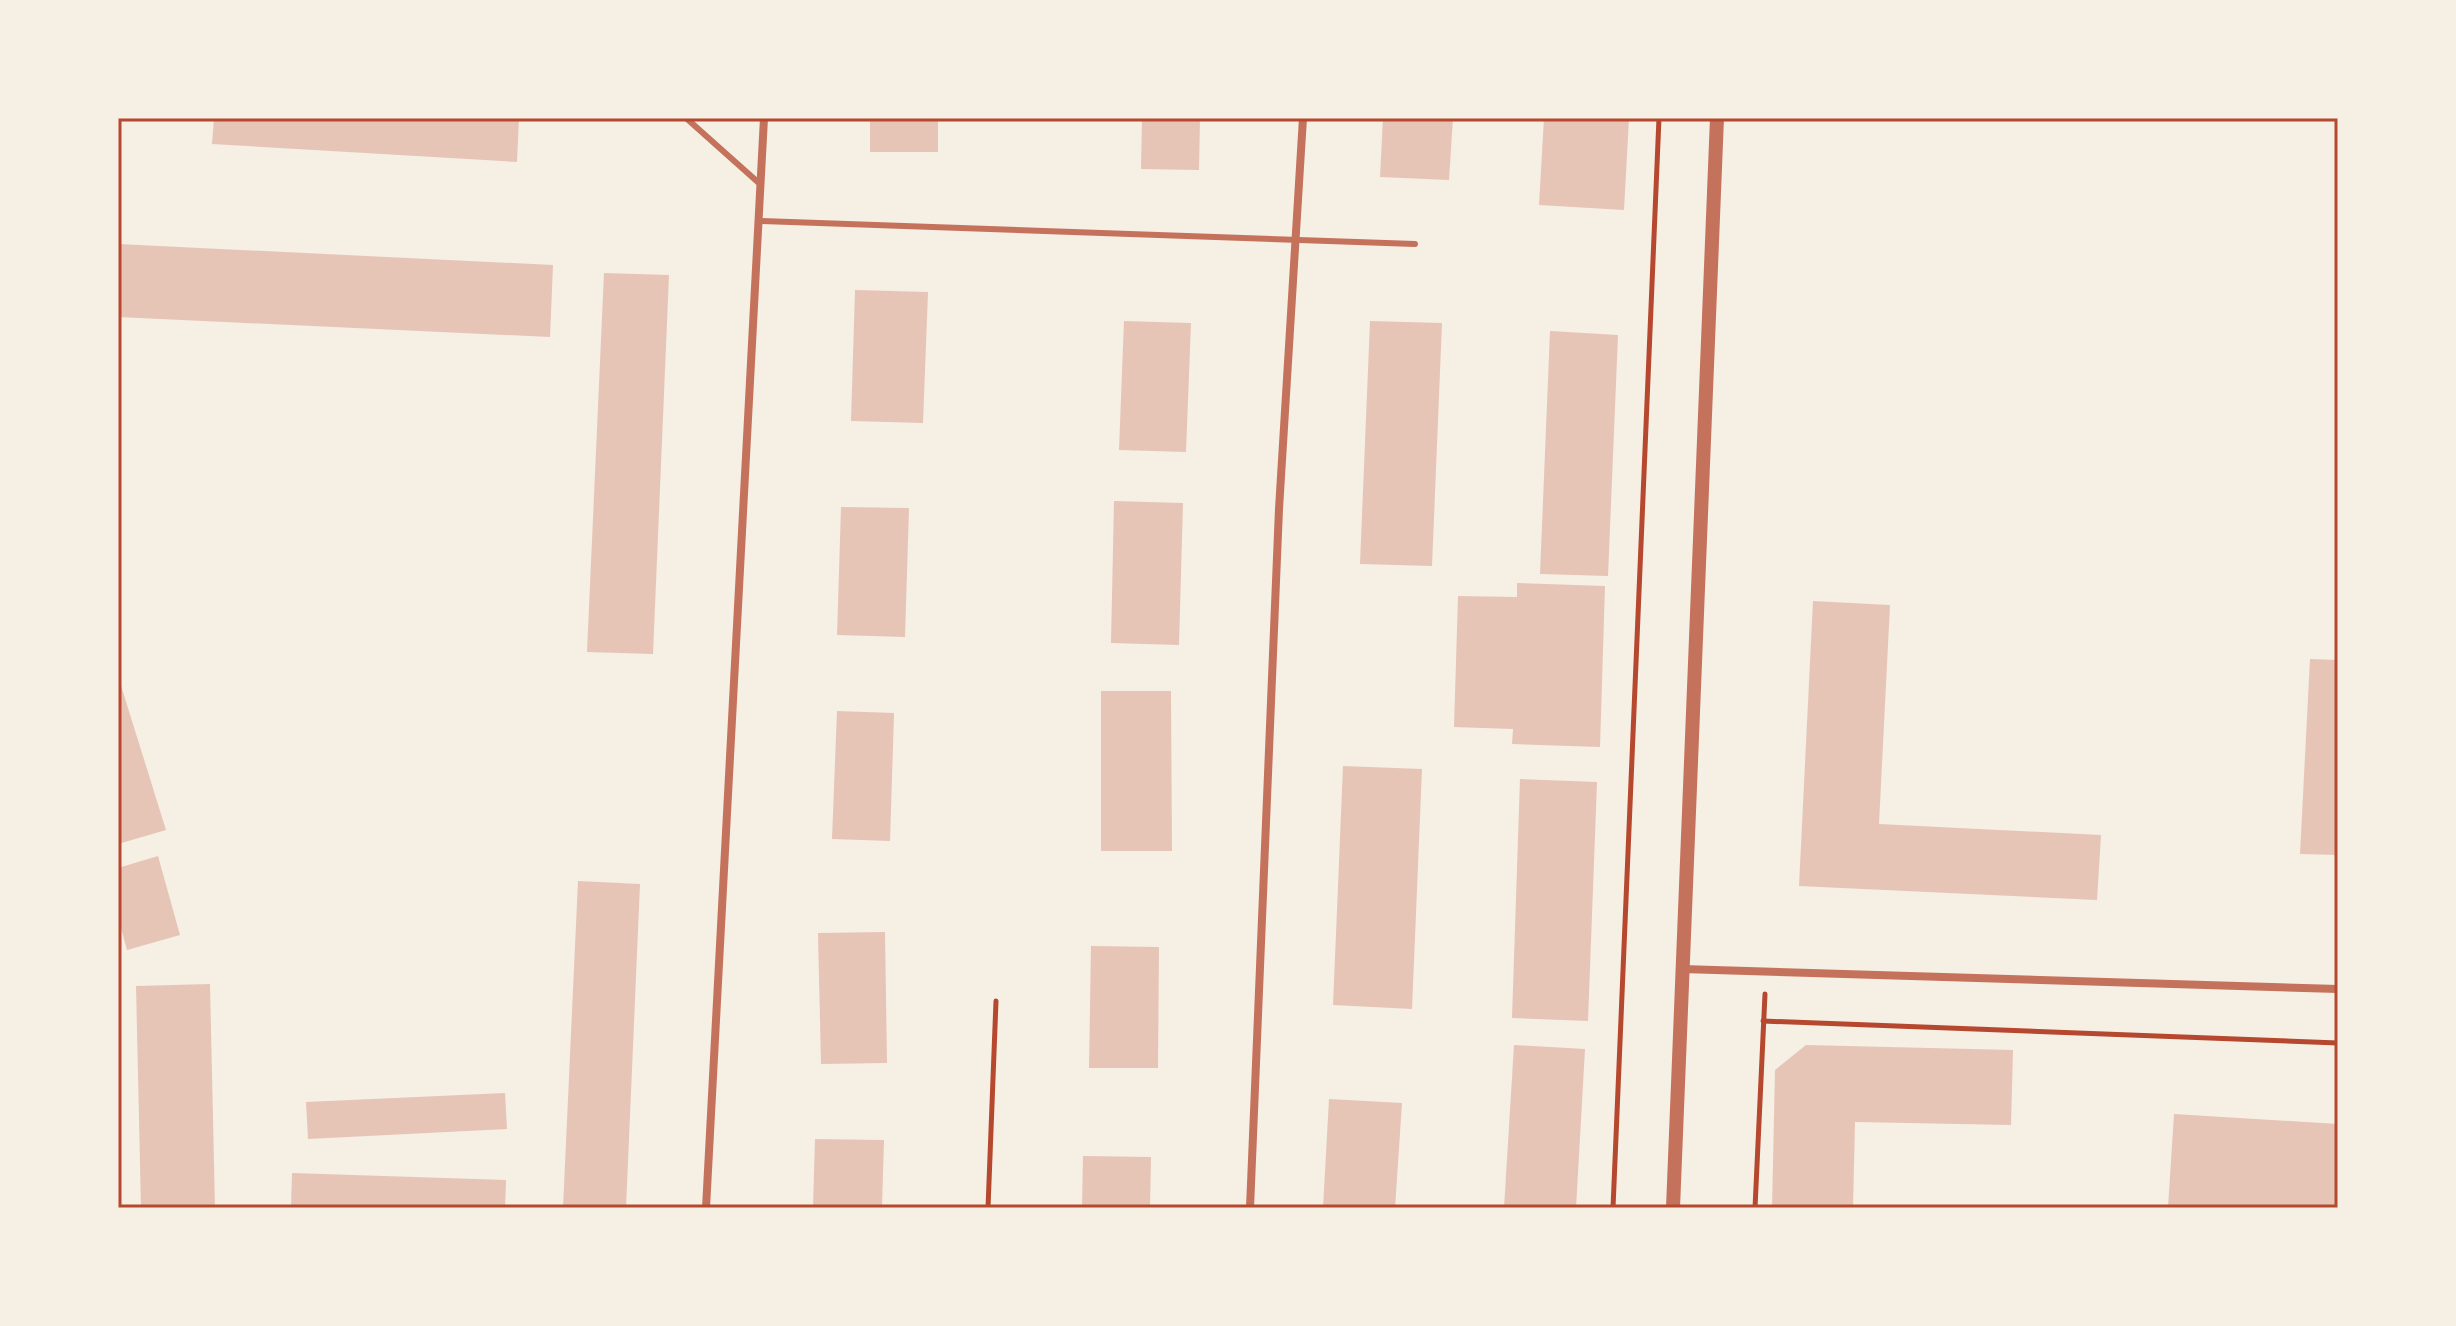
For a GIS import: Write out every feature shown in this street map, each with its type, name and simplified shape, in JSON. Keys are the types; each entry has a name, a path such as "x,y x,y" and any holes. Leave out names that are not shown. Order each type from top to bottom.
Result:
{"street":[{"path":"706,1208 764,118"},
{"path":"1250,1208 1279,525 1303,118"},
{"path":"1673,1208 1717,118"},
{"path":"1682,969 1766,969 2338,989"}],"lane":[{"path":"686,118 760,184"},
{"path":"759,221 1415,244"}],"path":[{"path":"1613,1208 1659,118"},
{"path":"1755,1208 1766,969"},
{"path":"988,1208 996,1001"},
{"path":"1763,1021 2338,1043"}],"building":[{"path":"214,118 519,118 517,162 212,144"},
{"path":"870,118 938,118 938,152 870,152"},
{"path":"1142,118 1200,118 1199,170 1141,169"},
{"path":"1383,118 1453,118 1449,180 1380,177"},
{"path":"1544,118 1629,118 1624,210 1539,205"},
{"path":"118,244 553,265 550,337 118,317"},
{"path":"604,273 669,275 653,654 587,652"},
{"path":"855,290 928,292 923,423 851,421"},
{"path":"1124,321 1191,323 1186,452 1119,450"},
{"path":"1370,321 1442,323 1432,566 1360,564"},
{"path":"1550,331 1618,335 1608,576 1540,574"},
{"path":"1114,501 1183,503 1179,645 1111,643"},
{"path":"841,507 909,508 905,637 837,635"},
{"path":"1517,583 1605,586 1600,747 1512,744 1513,729 1454,727 1458,596 1517,597"},
{"path":"1813,601 1890,605 1879,824 2101,835 2097,900 1799,886"},
{"path":"2310,659 2338,660 2338,855 2300,854"},
{"path":"118,676 166,830 118,844"},
{"path":"1101,691 1171,691 1172,851 1101,851"},
{"path":"837,711 894,713 890,841 832,839"},
{"path":"1343,766 1422,769 1412,1009 1333,1005"},
{"path":"1520,779 1597,782 1588,1021 1512,1018"},
{"path":"158,856 180,935 127,950 118,917 118,868"},
{"path":"578,881 640,884 626,1208 563,1208"},
{"path":"885,932 887,1063 821,1064 818,933"},
{"path":"1091,946 1159,947 1158,1068 1089,1068"},
{"path":"210,984 215,1208 141,1208 136,986"},
{"path":"1514,1045 1585,1049 1576,1208 1504,1208"},
{"path":"1806,1045 2013,1050 2011,1125 1855,1122 1853,1208 1772,1208 1775,1070"},
{"path":"505,1093 507,1129 308,1139 306,1102"},
{"path":"1329,1099 1402,1103 1395,1208 1323,1208"},
{"path":"2174,1114 2338,1124 2338,1208 2168,1208"},
{"path":"815,1139 884,1140 882,1208 813,1208"},
{"path":"1083,1156 1151,1157 1150,1208 1082,1208"},
{"path":"292,1173 506,1180 505,1208 291,1208"}]}
